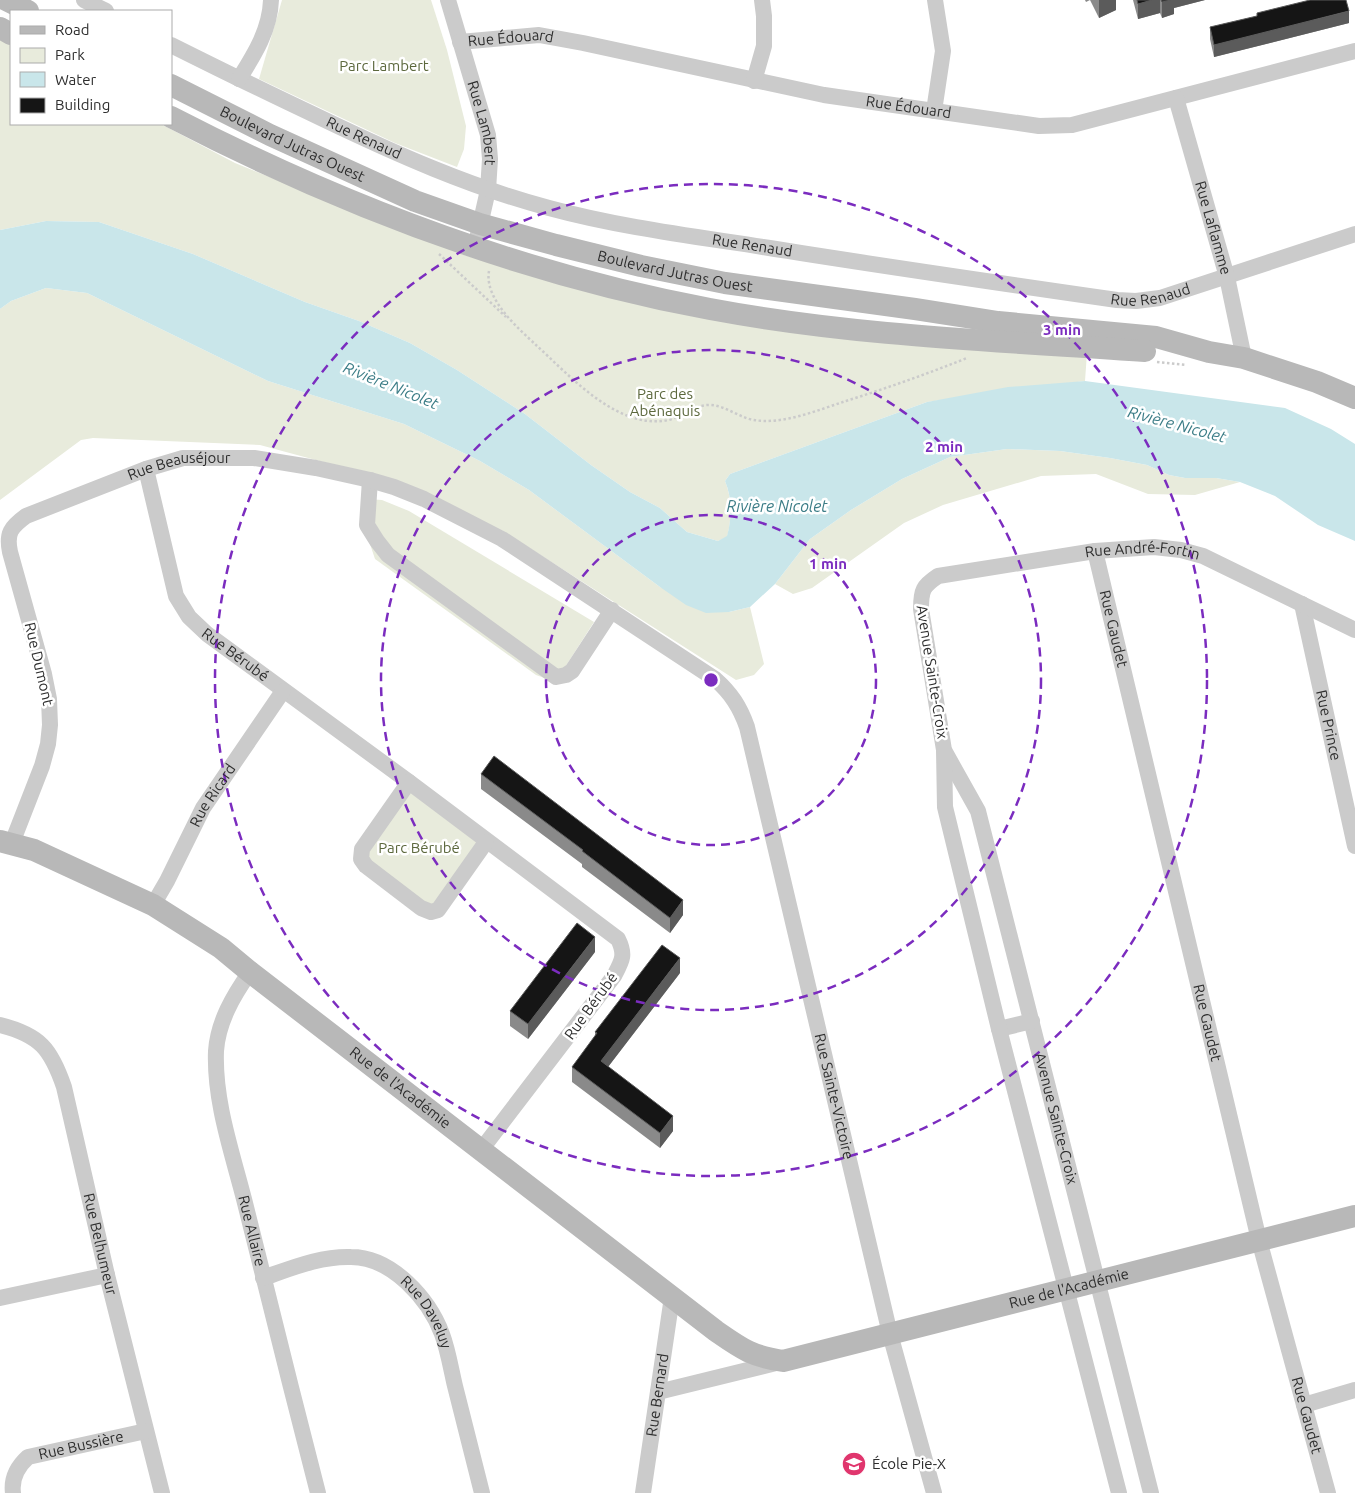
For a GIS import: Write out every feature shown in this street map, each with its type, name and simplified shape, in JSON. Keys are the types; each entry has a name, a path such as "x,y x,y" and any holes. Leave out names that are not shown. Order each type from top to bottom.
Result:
{"main road":[{"path":"6,0 26,10"},
{"name":"Boulevard Jutras Ouest","path":"172,86 270,135 415,201 480,224 631,263 725,283 915,308 998,322 1156,337 1209,352 1244,358 1317,382 1355,398"},
{"name":"Boulevard Jutras Ouest","path":"172,117 252,157 347,199 474,248 552,273 628,292 712,310 903,335 1148,351 1209,352"},
{"name":"Rue de l'Académie","path":"6,842 34,850 153,905 221,948 672,1296 746,1351 761,1358 783,1361 1355,1216"}],"street":[{"path":"84,0 104,10"},
{"path":"239,79 254,55 265,31 270,0"},
{"name":"Rue Lambert","path":"448,0 488,135 490,159 488,190 474,248"},
{"path":"754,81 764,46 762,0"},
{"path":"934,111 943,51 935,0"},
{"name":"Rue Édouard","path":"460,42 539,35 824,95 1039,126 1072,124 1355,52"},
{"name":"Rue Renaud","path":"172,46 386,150 488,190 547,208 616,224 894,268 1117,300 1136,301 1160,298 1355,234"},
{"name":"Rue Laflamme","path":"1176,98 1227,277 1244,358"},
{"name":"Rue Beauséjour","path":"8,541 9,534 15,524 26,516 146,469 184,458 254,458 316,468 388,485 424,499 502,539 715,679 728,690 735,700"},
{"name":"Rue Bérubé","path":"146,469 176,596 189,617 207,634 409,782 618,940 623,950 622,962 614,976 481,1150"},
{"path":"370,480 367,525 388,555 556,677 566,675 572,671 612,610"},
{"name":"Rue Dumont","path":"6,842 42,766 48,744 50,725 49,699 44,674 8,541"},
{"name":"Rue André-Fortin","path":"921,593 927,583 938,576 1095,551 1154,547 1181,550 1203,556 1355,630"},
{"name":"Rue Gaudet","path":"1095,551 1259,1240 1328,1493"},
{"name":"Avenue Sainte-Croix","path":"921,593 920,609 944,750 944,807 999,1029 1119,1493"},
{"name":"Rue Prince","path":"1302,604 1355,846"},
{"name":"Rue Ricard","path":"153,905 203,808 283,691"},
{"name":"Rue Sainte-Victoire","path":"735,700 747,727 890,1334 934,1493"},
{"name":"Avenue Sainte-Croix","path":"944,750 978,811 1151,1493"},
{"path":"409,782 362,848 361,859 366,866 421,908 431,912 438,910 486,842"},
{"name":"Rue Allaire","path":"250,972 226,1011 216,1048 216,1067 223,1114 318,1493"},
{"path":"999,1029 1032,1021"},
{"name":"Rue Belhumeur","path":"0,1025 25,1033 38,1041 56,1062 64,1087 107,1275 162,1493"},
{"name":"Rue Daveluy","path":"263,1278 313,1261 354,1257 375,1262 395,1273 415,1289 429,1308 442,1334 482,1493"},
{"path":"0,1298 107,1275"},
{"name":"Rue Bernard","path":"644,1493 672,1296"},
{"name":"Rue de l'Académie","path":"658,1392 783,1361"},
{"path":"1304,1405 1355,1390"},
{"name":"Rue Bussière","path":"12,1493 15,1473 20,1464 28,1457 146,1431"}],"path":[{"path":"474,248 491,264 488,279 502,310 513,323 572,378 607,406 651,422 669,421 696,407 712,405 754,420 789,419 913,379 968,358"},
{"path":"1149,362 1186,365"}],"green space":[{"name":"Parc Lambert","path":"282,0 431,0 447,50 466,126 464,149 457,167 395,143 259,79"},
{"name":"Parc des Abénaquis","path":"0,39 10,44 10,125 163,125 235,163 464,255 606,296 1087,353 1085,381 927,402 730,474 725,481 731,509 730,523 727,537 718,541 687,532 660,508 630,492 591,465 525,414 457,370 410,343 359,321 305,302 193,254 99,222 46,221 0,230"},
{"path":"46,288 87,293 268,381 404,424 480,461 529,490 660,587 729,612 750,607 764,664 754,675 736,680 503,531 375,476 260,445 93,438 81,440 0,500 0,309 11,301"},
{"path":"1007,449 1060,451 1110,458 1147,465 1169,475 1185,478 1216,478 1240,482 1195,495 1148,494 1096,474 1041,476 943,505 904,523 812,588 793,594 775,584 810,539 851,510 902,479 950,457"},
{"path":"368,499 382,500 409,511 594,622 560,675 550,680 536,675 375,559 369,541"},
{"name":"Parc Bérubé","path":"409,782 486,842 438,910 366,866 362,849"}],"water":[{"name":"Rivière Nicolet","path":"46,221 99,222 193,254 305,302 359,321 410,343 457,370 525,414 591,465 630,492 660,508 687,532 718,541 727,536 729,529 730,501 725,481 730,474 927,402 1008,387 1085,381 1285,408 1331,429 1355,444 1355,541 1318,525 1275,496 1240,482 1216,478 1185,478 1169,475 1147,465 1110,458 1060,451 1007,449 950,457 902,479 851,510 810,539 775,584 750,607 729,612 706,613 686,605 660,587 529,490 480,461 404,424 268,381 87,293 46,288 11,301 0,309 0,230"}],"building":[{"path":"1137,0 1152,0 1138,4"},
{"path":"1310,0 1346,0 1349,11 1214,45 1210,27 1257,16 1257,13"},
{"path":"494,756 683,900 670,918 481,774"},
{"path":"577,923 595,937 528,1024 510,1011"},
{"path":"662,945 680,958 601,1061 673,1116 660,1133 572,1067 597,1033 595,1032"}],"place":[{"name":"École Pie-X","path":"854,1464"}]}
